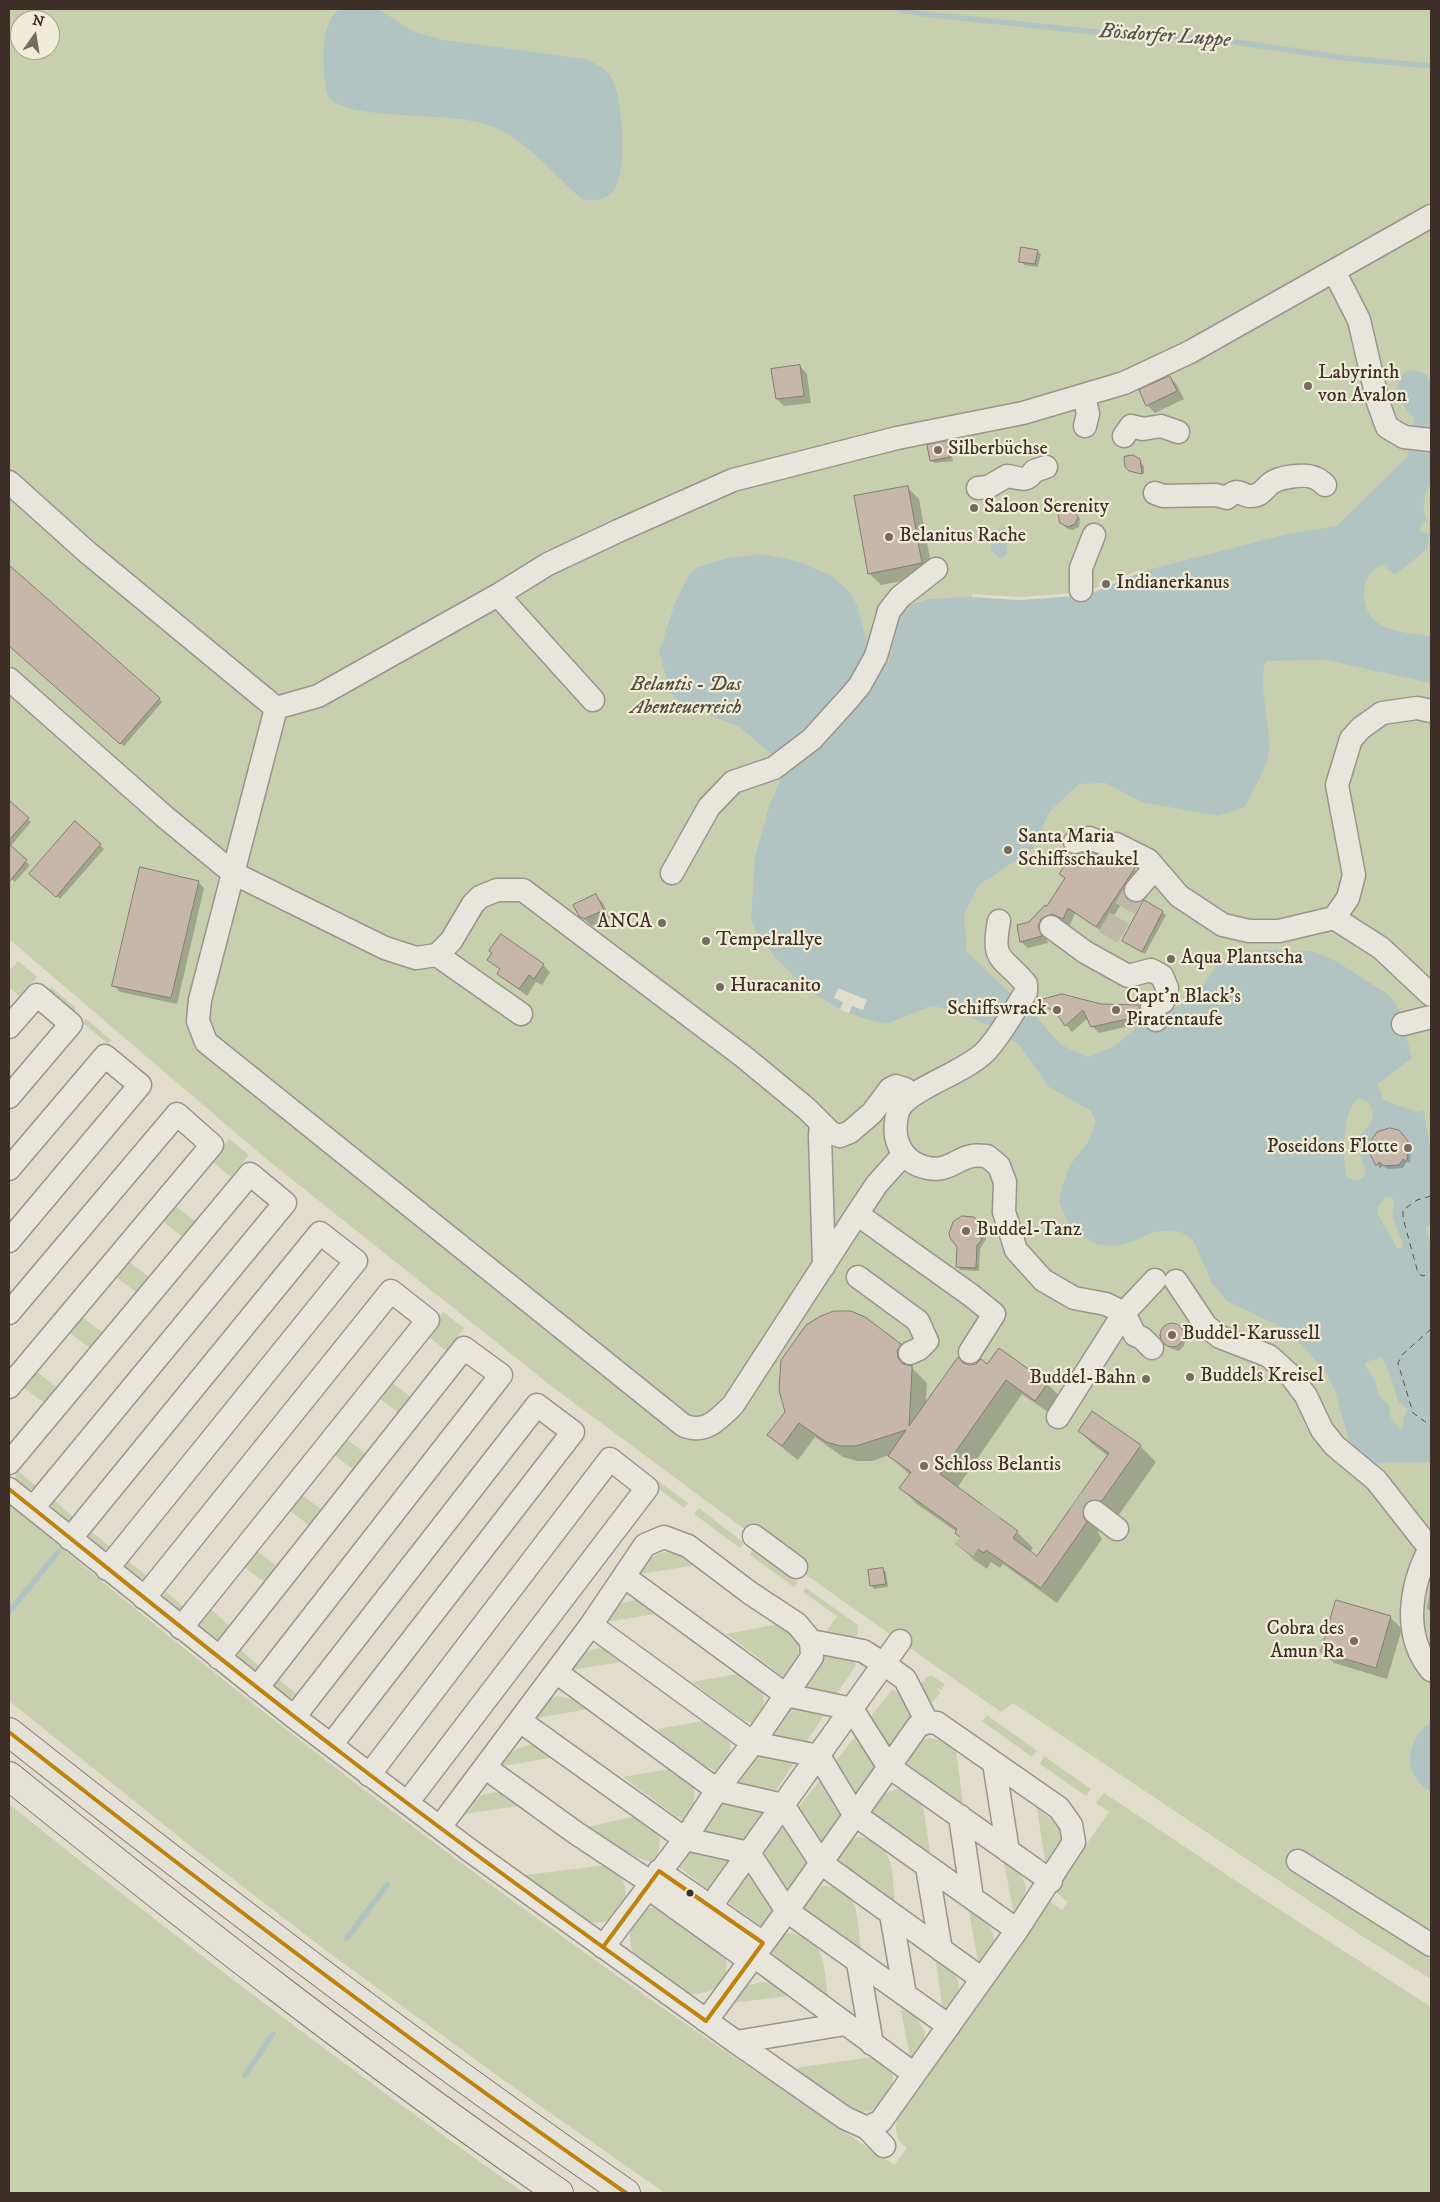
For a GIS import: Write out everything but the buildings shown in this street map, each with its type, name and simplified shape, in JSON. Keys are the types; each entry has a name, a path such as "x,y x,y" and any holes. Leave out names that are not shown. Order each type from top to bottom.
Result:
{"highway":[{"path":"9,1732 188,1874 500,2107 626,2193"},
{"path":"9,1776 191,1922 477,2136 560,2193"}],"street":[{"path":"276,708 318,696 498,595 548,564 733,480 897,438 1023,413 1124,383 1190,352 1431,216"},
{"path":"1334,271 1359,320 1378,402 1387,427 1404,437 1431,440"},
{"path":"1084,396 1088,414 1085,426"},
{"path":"1124,436 1131,426 1143,428 1161,426 1178,432"},
{"path":"978,488 988,487 1007,476 1022,480 1031,476 1034,471 1046,467"},
{"path":"1155,494 1163,496 1216,495 1227,498 1232,493 1239,492 1251,496 1262,494 1279,478 1309,476 1314,477 1325,485"},
{"path":"9,482 87,552 276,708"},
{"path":"1081,590 1081,568 1094,535"},
{"path":"672,873 709,808 732,782 774,768 812,739 850,697 860,685 876,656 889,610 900,597 936,569"},
{"path":"498,595 593,700"},
{"path":"9,679 233,873 385,948 416,958 437,955 451,941 480,897 497,890 523,890 744,1057 807,1109 831,1132 840,1136 862,1124 890,1089 896,1086 905,1088 913,1095"},
{"path":"276,708 200,1000 198,1021 206,1042 222,1057 683,1425 693,1430 703,1428 718,1420 733,1405 877,1184 903,1156"},
{"path":"1075,842 1089,838 1106,844 1116,844 1148,860 1179,896 1223,925 1249,931 1278,931 1334,918 1348,898 1354,875 1337,785 1350,739 1361,728 1382,714 1417,708 1431,710"},
{"path":"1136,890 1154,869"},
{"path":"1334,918 1381,948 1431,995"},
{"path":"999,921 995,942 998,954 1026,984 1026,992 1000,1033 984,1052 961,1070 913,1095 901,1106 896,1122 896,1140 903,1156 929,1169 956,1164 970,1156 987,1156 999,1166 1005,1182 1004,1212 1016,1250 1043,1280 1074,1298 1106,1304 1124,1313 1135,1336 1142,1338 1152,1348"},
{"path":"1051,927 1085,952 1128,976 1151,970 1162,976 1160,1004"},
{"path":"437,955 521,1014"},
{"path":"9,1027 37,995 72,1024 9,1097"},
{"path":"1403,1024 1431,1017"},
{"path":"9,1169 105,1056 140,1085 9,1241"},
{"path":"9,1313 177,1114 212,1145 9,1387"},
{"path":"821,1124 824,1266"},
{"path":"9,1463 250,1174 284,1203 32,1508"},
{"path":"857,1214 972,1296 994,1314 970,1352"},
{"path":"70,1539 320,1234 356,1261 106,1569"},
{"path":"858,1277 918,1321 927,1341 919,1349 910,1353"},
{"path":"1058,1417 1124,1313 1165,1280 1200,1331 1269,1356 1291,1376 1306,1396 1322,1430 1335,1446 1376,1480 1430,1549 1420,1566 1414,1586 1412,1607 1415,1639 1422,1660 1431,1670"},
{"path":"144,1598 391,1291 428,1320 181,1628"},
{"path":"219,1658 464,1348 501,1375 257,1688"},
{"path":"294,1717 538,1405 573,1432 331,1745"},
{"path":"369,1775 610,1460 647,1488 407,1802"},
{"path":"9,1489 106,1569 369,1775 706,2021 845,2118 867,2128 884,2146"},
{"path":"1094,1512 1117,1529"},
{"path":"754,1536 796,1567"},
{"path":"440,1827 486,1768 591,1625 645,1545 664,1537 688,1546 750,1593 797,1624 811,1641 812,1657 753,1743 717,1790 685,1839 603,1947"},
{"path":"625,1577 786,1695 852,1708 888,1766 1051,1881"},
{"path":"591,1625 753,1743 819,1756 854,1814 1016,1930"},
{"path":"811,1641 863,1651 884,1664 905,1679 927,1722"},
{"path":"718,1896 900,1641"},
{"path":"556,1672 717,1790 783,1805 821,1863 982,1979"},
{"path":"520,1721 685,1839 749,1853 787,1911 948,2026"},
{"path":"706,2021 787,1911 918,1726 927,1722 937,1723 1059,1808 1071,1825 1074,1842 1051,1881 881,2121 867,2128"},
{"path":"994,1763 1008,1851"},
{"path":"486,1768 576,1833 652,1880 755,1954 845,2024 914,2074"},
{"path":"960,1816 972,1898"},
{"path":"1298,1861 1431,1945"},
{"path":"927,1867 940,1950"},
{"path":"891,1914 905,1996"},
{"path":"858,1963 872,2044"},
{"path":"736,2042 845,2024"}],"green space":[{"name":"Belantis - Das Abenteuerreich","path":"9,9 1431,9 1431,1979 1362,1936 1013,1703 1001,1712 809,1577 550,1385 264,1157 9,939"},
{"path":"18,961 37,977 20,997 9,987 9,971"},
{"path":"51,987 76,1008 73,1012 48,991"},
{"path":"86,1019 111,1040 108,1044 83,1023"},
{"path":"229,1139 249,1155 231,1177 212,1161"},
{"path":"174,1205 195,1221 183,1237 162,1221"},
{"path":"128,1261 149,1277 137,1293 116,1277"},
{"path":"443,1312 464,1328 447,1351 426,1335"},
{"path":"82,1317 103,1333 91,1349 70,1333"},
{"path":"37,1372 58,1388 46,1404 24,1388"},
{"path":"391,1382 412,1398 400,1414 379,1398"},
{"path":"345,1438 366,1454 354,1470 333,1454"},
{"path":"17,1470 37,1487 28,1489 19,1484 15,1479"},
{"path":"657,1480 688,1503 684,1508 654,1485"},
{"path":"301,1494 322,1510 310,1526 289,1510"},
{"path":"54,1500 74,1518 65,1520 57,1515 52,1510"},
{"path":"9,1503 165,1633 323,1759 485,1881 650,1999 894,2165 907,2148 899,2140 896,2132 899,2112 1048,1900 1062,1910 1068,1902 1054,1891 1109,1812 1096,1803 1104,1793 1266,1901 1431,2007 1431,2193 665,2193 512,2086 328,1952 202,1855 9,1701"},
{"path":"699,1508 744,1543 740,1548 694,1514"},
{"path":"90,1530 110,1547 104,1550 96,1546 88,1539"},
{"path":"753,1549 798,1582 794,1587 750,1555"},
{"path":"257,1551 278,1567 266,1583 244,1567"},
{"path":"664,1552 681,1555 696,1565 641,1574 640,1568 645,1563 654,1556"},
{"path":"127,1560 148,1577 138,1579 133,1576 125,1569"},
{"path":"806,1588 858,1625 857,1635 852,1639 825,1634 837,1616 803,1592"},
{"path":"165,1591 185,1608 179,1611 171,1607 163,1600"},
{"path":"636,1600 646,1602 661,1613 606,1622 608,1611 619,1604"},
{"path":"210,1609 231,1627 217,1642 199,1631 201,1621"},
{"path":"778,1624 794,1633 798,1646 797,1660 789,1676 782,1676 727,1634"},
{"path":"599,1648 611,1650 627,1661 572,1670 570,1666 582,1653"},
{"path":"240,1649 260,1667 254,1670 243,1664 238,1659"},
{"path":"827,1653 853,1660 856,1665 838,1692 831,1696 806,1691 805,1684"},
{"path":"743,1673 763,1690 764,1700 762,1708 759,1716 753,1723 743,1720 692,1682"},
{"path":"932,1676 945,1684 941,1690 937,1688 940,1693 932,1703 919,1693 919,1686 927,1677"},
{"path":"277,1678 298,1695 291,1698 283,1694 275,1687"},
{"path":"892,1690 899,1692 911,1717 890,1748 868,1720"},
{"path":"558,1696 576,1700 589,1709 535,1717 549,1699"},
{"path":"792,1702 825,1713 805,1744 771,1739 769,1733"},
{"path":"987,1715 1037,1751 1032,1757 982,1721"},
{"path":"709,1720 723,1730 730,1741 731,1747 728,1758 719,1772 696,1760 657,1729"},
{"path":"856,1736 877,1766 855,1797 834,1763"},
{"path":"930,1738 939,1740 956,1750 963,1804 906,1763 904,1756 922,1740"},
{"path":"536,1744 555,1757 503,1766 500,1764 515,1750"},
{"path":"756,1752 792,1757 794,1763 775,1792 736,1787 735,1780"},
{"path":"1044,1756 1091,1789 1086,1796 1040,1764"},
{"path":"670,1769 694,1787 692,1809 683,1819 677,1817 623,1777"},
{"path":"820,1781 826,1781 843,1815 821,1845 796,1813 798,1807"},
{"path":"896,1789 906,1791 923,1806 930,1852 926,1853 872,1814 870,1808 880,1796"},
{"path":"499,1792 509,1794 524,1805 464,1814 469,1804 477,1797"},
{"path":"721,1799 764,1811 745,1841 702,1835 700,1829"},
{"path":"9,1804 264,2003 524,2193 9,2193"},
{"path":"1037,1808 1051,1820 1061,1835 1061,1847 1050,1865 1045,1861"},
{"path":"640,1815 652,1825 659,1835 660,1847 654,1862 638,1857 610,1843 588,1827"},
{"path":"784,1825 808,1863 789,1892 782,1893 761,1857"},
{"path":"858,1837 870,1839 879,1844 885,1851 892,1869 895,1901 892,1903 837,1863 835,1856 844,1844"},
{"path":"687,1848 733,1859 709,1890 675,1864"},
{"path":"1007,1862 1024,1880 1026,1886 1020,1906 1014,1914 1004,1863"},
{"path":"607,1865 618,1873 624,1882 625,1893 624,1903 619,1912 612,1919 602,1922 584,1920 527,1879 526,1875"},
{"path":"749,1869 774,1907 773,1912 763,1927 730,1904 729,1898"},
{"path":"822,1886 835,1888 844,1892 850,1898 857,1916 861,1949 858,1950 803,1911 802,1904"},
{"path":"647,1908 657,1908 726,1958 727,1967 722,1982 719,1985 704,1993 685,1992 634,1955 630,1941 631,1928 641,1912"},
{"path":"973,1911 986,1921 994,1937 991,1950 980,1964 978,1962 969,1912"},
{"path":"790,1933 811,1941 821,1955 828,1996 825,1999 796,1977 769,1949 780,1935"},
{"path":"940,1960 953,1972 958,1983 959,1989 949,2011 942,2006 936,1961"},
{"path":"761,1982 770,1983 788,1996 731,2003 742,1987"},
{"path":"901,2010 914,2014 925,2032 922,2052 914,2061 910,2057"},
{"path":"873,2057 882,2062 893,2075 892,2088 877,2109 855,2113 793,2071 801,2067"}],"shaded area":[{"path":"341,9 378,9 414,32 444,40 586,59 601,67 612,79 616,88 621,116 622,163 614,190 602,199 582,199 530,150 507,133 494,127 456,119 363,111 344,107 331,100 326,90 324,74 325,40 333,15"},
{"path":"1411,370 1426,374 1431,383 1431,482 1424,502 1424,513 1428,523 1422,522 1420,531 1430,534 1427,549 1395,575 1382,564 1372,571 1367,580 1364,595 1370,615 1381,625 1412,634 1431,636 1431,683 1326,660 1266,661 1263,680 1269,740 1268,757 1263,772 1244,807 1219,816 1141,802 1106,783 1079,784 1049,812 1033,849 979,885 964,914 967,952 1015,998 1025,1004 1061,1045 1088,1057 1115,1046 1138,1026 1195,998 1217,965 1236,953 1262,950 1313,951 1336,961 1389,995 1400,1011 1412,1058 1378,1084 1383,1100 1417,1112 1423,1110 1431,1149 1431,1223 1426,1227 1431,1247 1431,1462 1376,1464 1350,1445 1335,1391 1327,1374 1297,1339 1283,1328 1227,1301 1212,1283 1193,1240 1181,1232 1165,1231 1151,1233 1131,1242 1114,1246 1096,1244 1070,1227 1059,1202 1062,1186 1070,1165 1088,1142 1096,1122 1091,1111 1049,1087 1020,1046 995,1028 952,1010 932,1006 886,1024 862,1018 840,1009 809,991 776,958 756,931 751,919 755,858 769,806 783,774 812,728 773,755 738,726 687,707 671,694 659,652 675,603 689,575 698,567 727,558 763,554 800,562 832,576 849,591 857,605 868,647 864,659 837,695 855,708 882,667 889,661 900,615 907,606 928,599 972,597 1020,600 1087,595 1140,572 1283,535 1337,526 1407,457 1414,430 1414,418 1399,397 1397,380 1404,373","holes":["1358,1099 1366,1101 1371,1106 1373,1113 1369,1125 1357,1140 1365,1171 1365,1175 1358,1181 1347,1177 1344,1159 1346,1124 1349,1113","1386,1197 1392,1198 1394,1203 1392,1216 1403,1244 1402,1248 1397,1248 1377,1213 1378,1207","1382,1357 1391,1377 1398,1401 1408,1410 1403,1419 1403,1427 1400,1428 1392,1419 1390,1406 1379,1396 1375,1380 1365,1366 1366,1362"]},
{"path":"1006,527 1007,555 1000,558 991,550 991,539 997,529"}],"pier":[{"path":"1140,570 1140,572 1087,595 1020,600 972,597 972,594 1020,597 1086,592"},
{"path":"838,988 867,1000 863,1010 852,1006 849,1013 840,1010 843,1002 834,998"}],"waterway":[{"name":"Bösdorfer Luppe","path":"898,9 924,14 1096,32 1214,39 1344,58 1431,66"},
{"path":"9,1612 58,1552"},
{"path":"1431,1734 1423,1746 1420,1757 1422,1769 1431,1780"},
{"path":"347,1938 387,1885"},
{"path":"245,2075 273,2034"}],"ferry route":[{"path":"1431,1196 1417,1200 1403,1210 1403,1218 1418,1273 1422,1276 1431,1274"},
{"path":"1431,1329 1402,1355 1398,1363 1413,1413 1431,1426"}],"tunnel":[{"path":"1108,937 1136,890"},
{"path":"1077,1499 1095,1512"},
{"path":"964,1550 991,1511"}],"transit line":[{"path":"9,1489 217,1656 388,1789 524,1890 615,1956 706,2021 763,1943 659,1871 603,1947"},
{"path":"9,1732 314,1967 547,2138 626,2193"}],"place":[{"name":"Labyrinth von Avalon","path":"1308,386"},
{"name":"Silberbüchse","path":"938,450"},
{"name":"Saloon Serenity","path":"974,508"},
{"name":"Belanitus Rache","path":"889,537"},
{"name":"Indianerkanus","path":"1106,584"},
{"name":"Santa Maria Schiffsschaukel","path":"1008,850"},
{"name":"ANCA","path":"662,923"},
{"name":"Tempelrallye","path":"706,941"},
{"name":"Aqua Plantscha","path":"1171,959"},
{"name":"Huracanito","path":"720,987"},
{"name":"Schiffswrack","path":"1057,1010"},
{"name":"Capt'n Black's Piratentaufe","path":"1116,1010"},
{"name":"Poseidons Flotte","path":"1408,1148"},
{"name":"Buddel-Tanz","path":"966,1231"},
{"name":"Buddel-Karussell","path":"1172,1335"},
{"name":"Buddels Kreisel","path":"1190,1377"},
{"name":"Buddel-Bahn","path":"1146,1379"},
{"name":"Schloss Belantis","path":"924,1466"},
{"name":"Cobra des Amun Ra","path":"1354,1641"}]}
